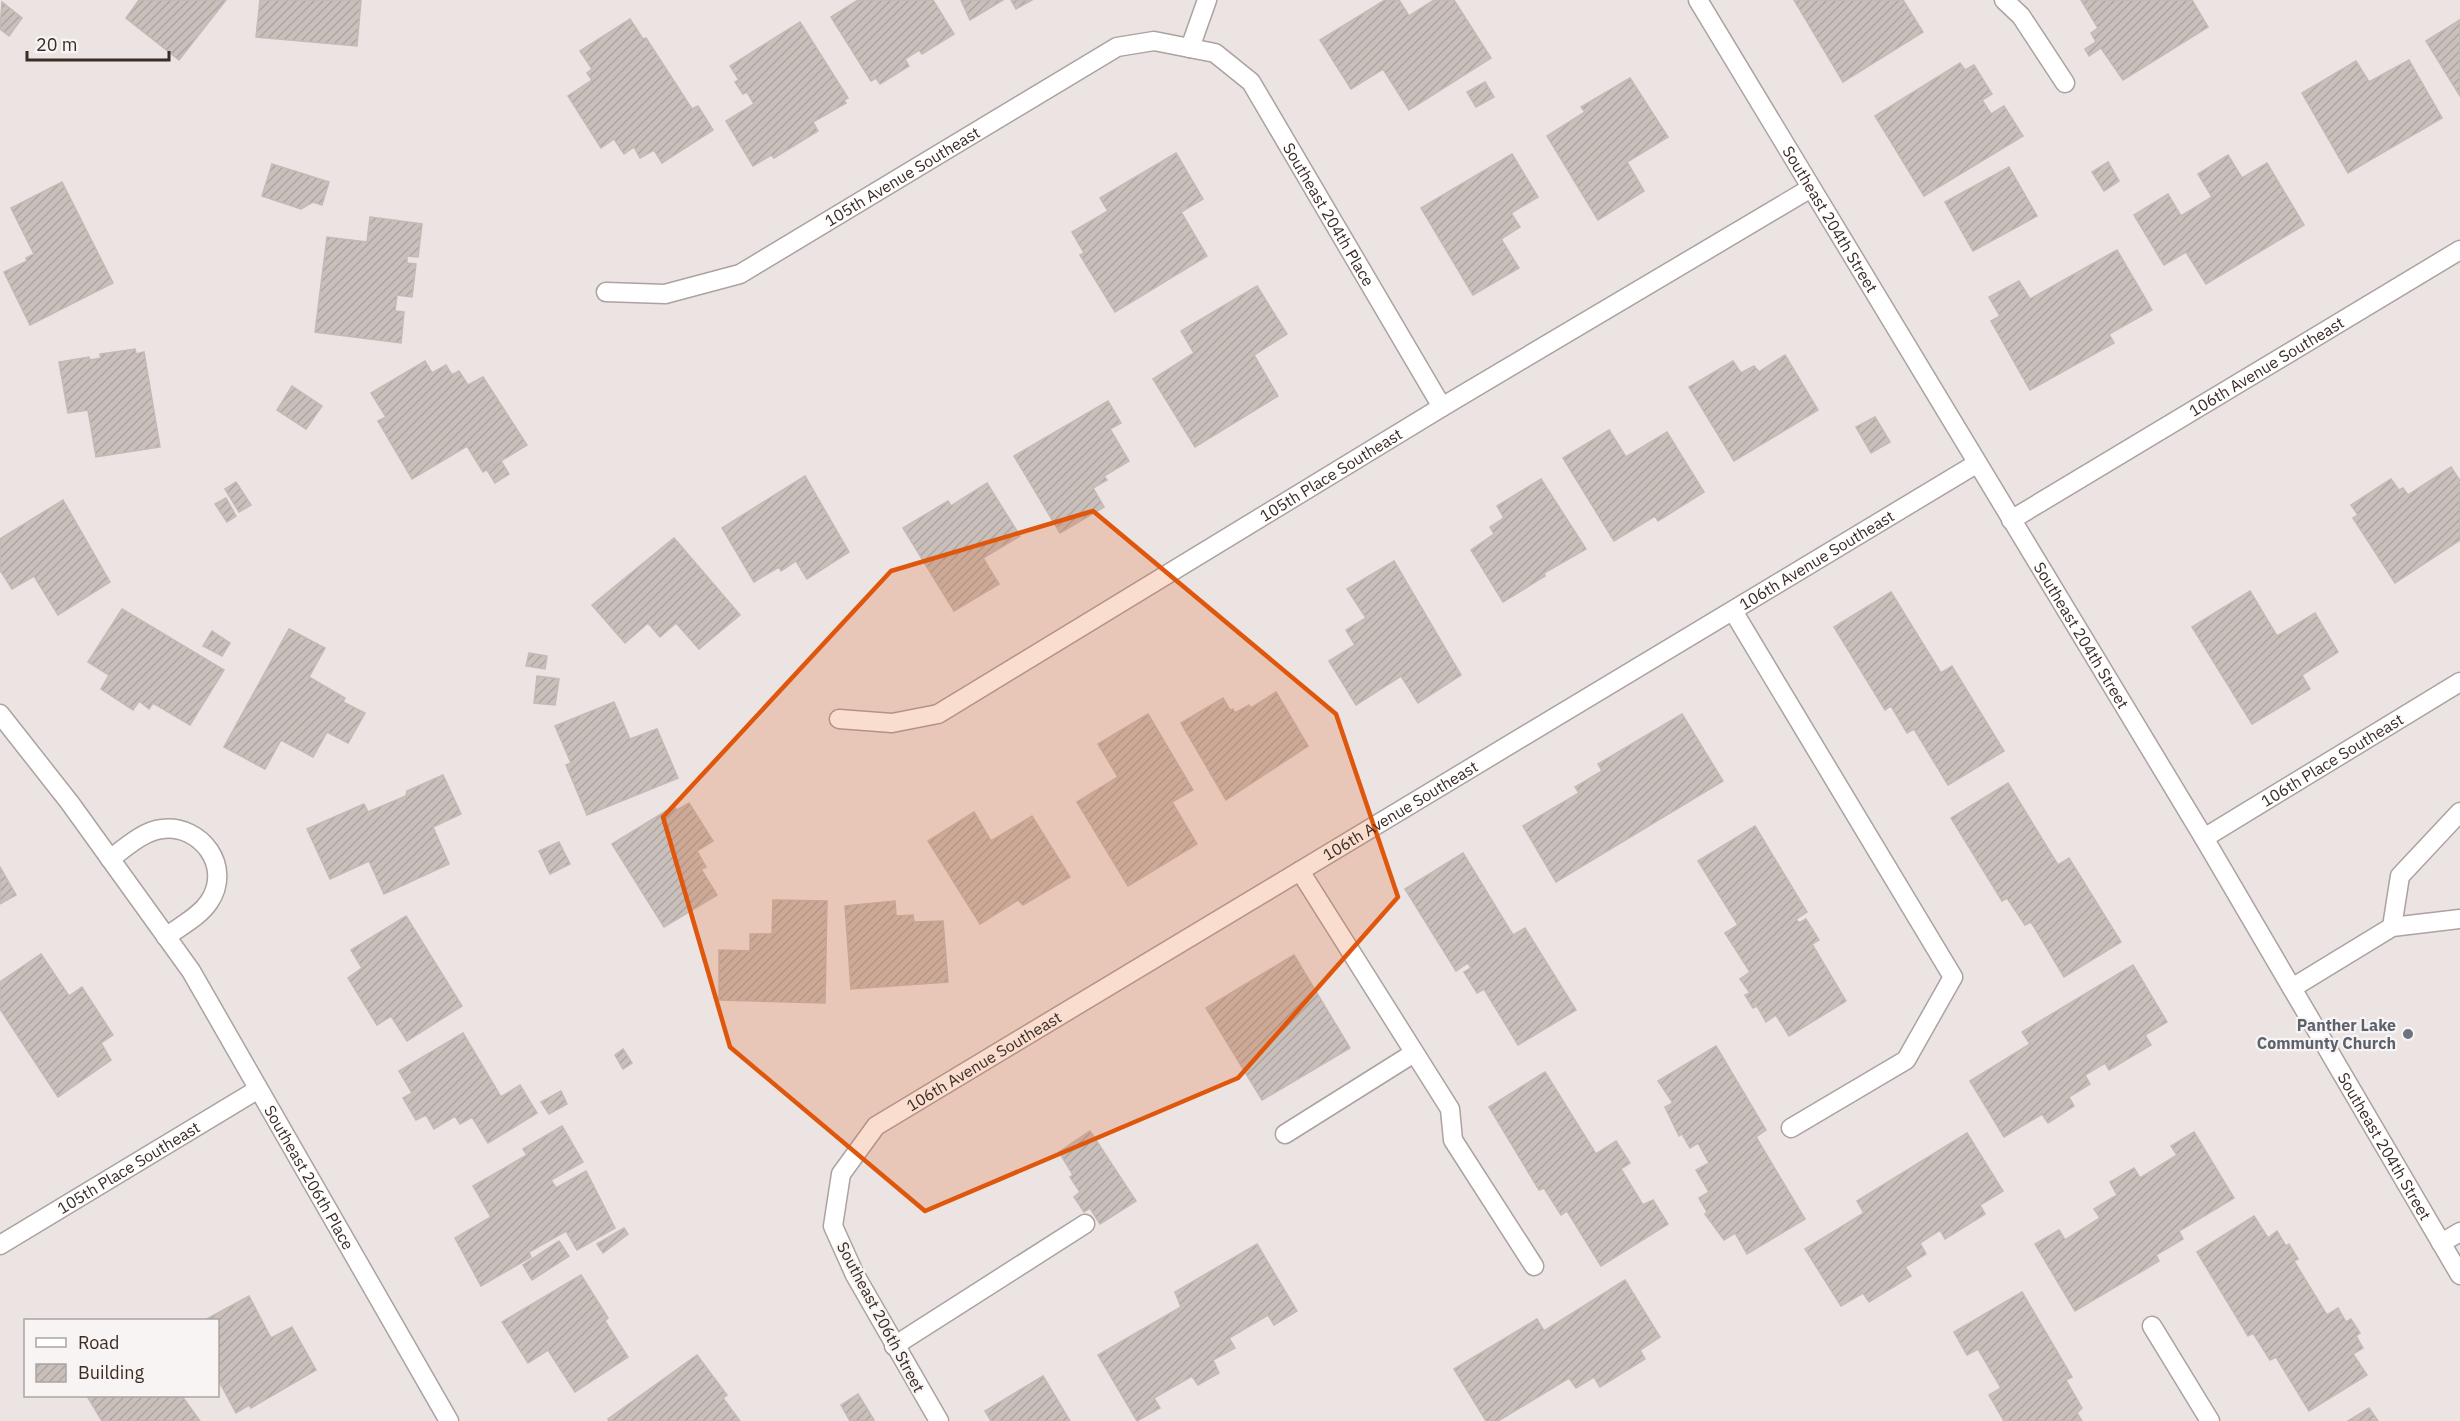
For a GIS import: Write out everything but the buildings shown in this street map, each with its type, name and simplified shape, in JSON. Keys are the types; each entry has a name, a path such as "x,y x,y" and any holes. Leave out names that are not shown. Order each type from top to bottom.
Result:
{"street":[{"path":"1190,48 1207,0"},
{"name":"Southeast 204th Street","path":"1698,0 1976,464 2204,838 2460,1275"},
{"path":"2004,0 2021,16 2065,84"},
{"name":"105th Avenue Southeast","path":"606,292 665,294 740,274 1117,47 1155,41 1190,48"},
{"name":"Southeast 204th Place","path":"1190,48 1215,53 1251,82 1442,407"},
{"name":"105th Place Southeast","path":"839,719 892,723 938,714 1442,407 1811,188"},
{"name":"106th Avenue Southeast","path":"2010,520 2460,250"},
{"name":"106th Avenue Southeast","path":"841,1174 876,1126 1976,464"},
{"path":"1733,611 1953,977 1905,1060 1791,1128"},
{"name":"106th Place Southeast","path":"2204,838 2460,682"},
{"name":"Southeast 206th Place","path":"0,714 191,971 257,1090 449,1421"},
{"path":"2392,927 2400,876 2460,812"},
{"path":"110,859 143,836 160,829 178,828 196,835 209,848 217,874 217,884 210,901 197,914 166,937"},
{"path":"1300,871 1450,1109 1453,1140 1534,1266"},
{"path":"2292,988 2392,927 2460,919"},
{"path":"1285,1134 1414,1053"},
{"name":"105th Place Southeast","path":"0,1245 257,1090"},
{"name":"Southeast 206th Street","path":"841,1174 833,1226 855,1275 939,1421"},
{"path":"894,1346 1085,1224"},
{"path":"2441,1243 2460,1232"},
{"path":"2152,1326 2210,1421"}],"highlighted area":[{"path":"1093,511 1336,714 1398,897 1238,1078 925,1211 730,1047 663,817 891,571"}],"place":[{"name":"Panther Lake Communty Church","path":"2408,1034"}]}
